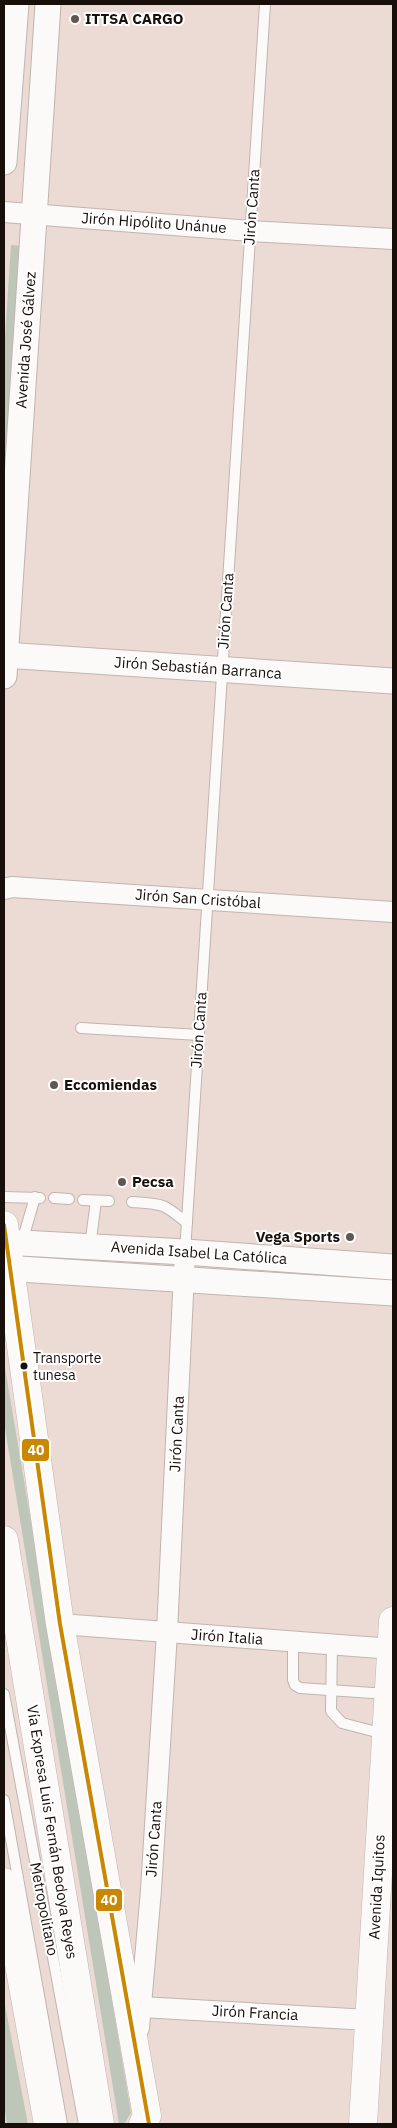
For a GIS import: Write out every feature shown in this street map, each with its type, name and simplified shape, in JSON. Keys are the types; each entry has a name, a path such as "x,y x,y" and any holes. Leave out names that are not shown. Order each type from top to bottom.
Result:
{"main road":[{"path":"8,1248 60,1624 146,2122"},
{"name":"Vía Expresa Luis Fernán Bedoya Reyes","path":"4,1540 100,2124"},
{"name":"Avenida Iquitos","path":"363,2124 393,1621"},
{"path":"4,1882 48,2124"}],"street":[{"name":"Avenida José Gálvez","path":"5,662 48,4"},
{"path":"4,162 12,5"},
{"name":"Jirón Hipólito Unánue","path":"4,212 250,231 393,239"},
{"name":"Jirón Sebastián Barranca","path":"5,662 222,670 393,681"},
{"name":"Jirón San Cristóbal","path":"4,889 12,887 393,912"},
{"name":"Avenida Isabel La Católica","path":"8,1248 90,1246 393,1267"},
{"name":"Avenida Isabel La Católica","path":"8,1248 184,1280 393,1293"},
{"name":"Jirón Canta","path":"136,2057 151,1890 167,1632 185,1252"},
{"name":"Jirón Italia","path":"60,1624 392,1649"},
{"name":"Jirón Francia","path":"140,2007 369,2020"}],"lane":[{"name":"Jirón Canta","path":"185,1252 265,4"},
{"path":"81,1028 199,1035"},
{"path":"4,1196 38,1198 8,1248"},
{"path":"54,1198 69,1199"},
{"path":"83,1200 108,1201"},
{"path":"90,1246 96,1201"},
{"path":"132,1202 160,1204 171,1209 187,1223"},
{"path":"293,1642 293,1680 295,1685 300,1688 388,1694"},
{"path":"332,1645 331,1711 336,1719 349,1726 386,1734"},
{"name":"Metropolitano","path":"4,1694 84,2124"},
{"name":"Metropolitano","path":"4,1800 62,2124"}],"green space":[{"path":"11,245 22,246 4,533 4,353"},
{"path":"4,1362 131,2113 124,2124 119,2124 4,1422"},
{"path":"4,2000 28,2124 7,2124 4,2105"}],"transit line":[{"name":"40","path":"4,1225 60,1624 149,2124"}],"place":[{"name":"ITTSA CARGO","path":"75,19"},
{"name":"Eccomiendas","path":"54,1085"},
{"name":"Pecsa","path":"122,1182"},
{"name":"Vega Sports","path":"350,1237"},
{"name":"Transporte tunesa","path":"24,1366"}]}
